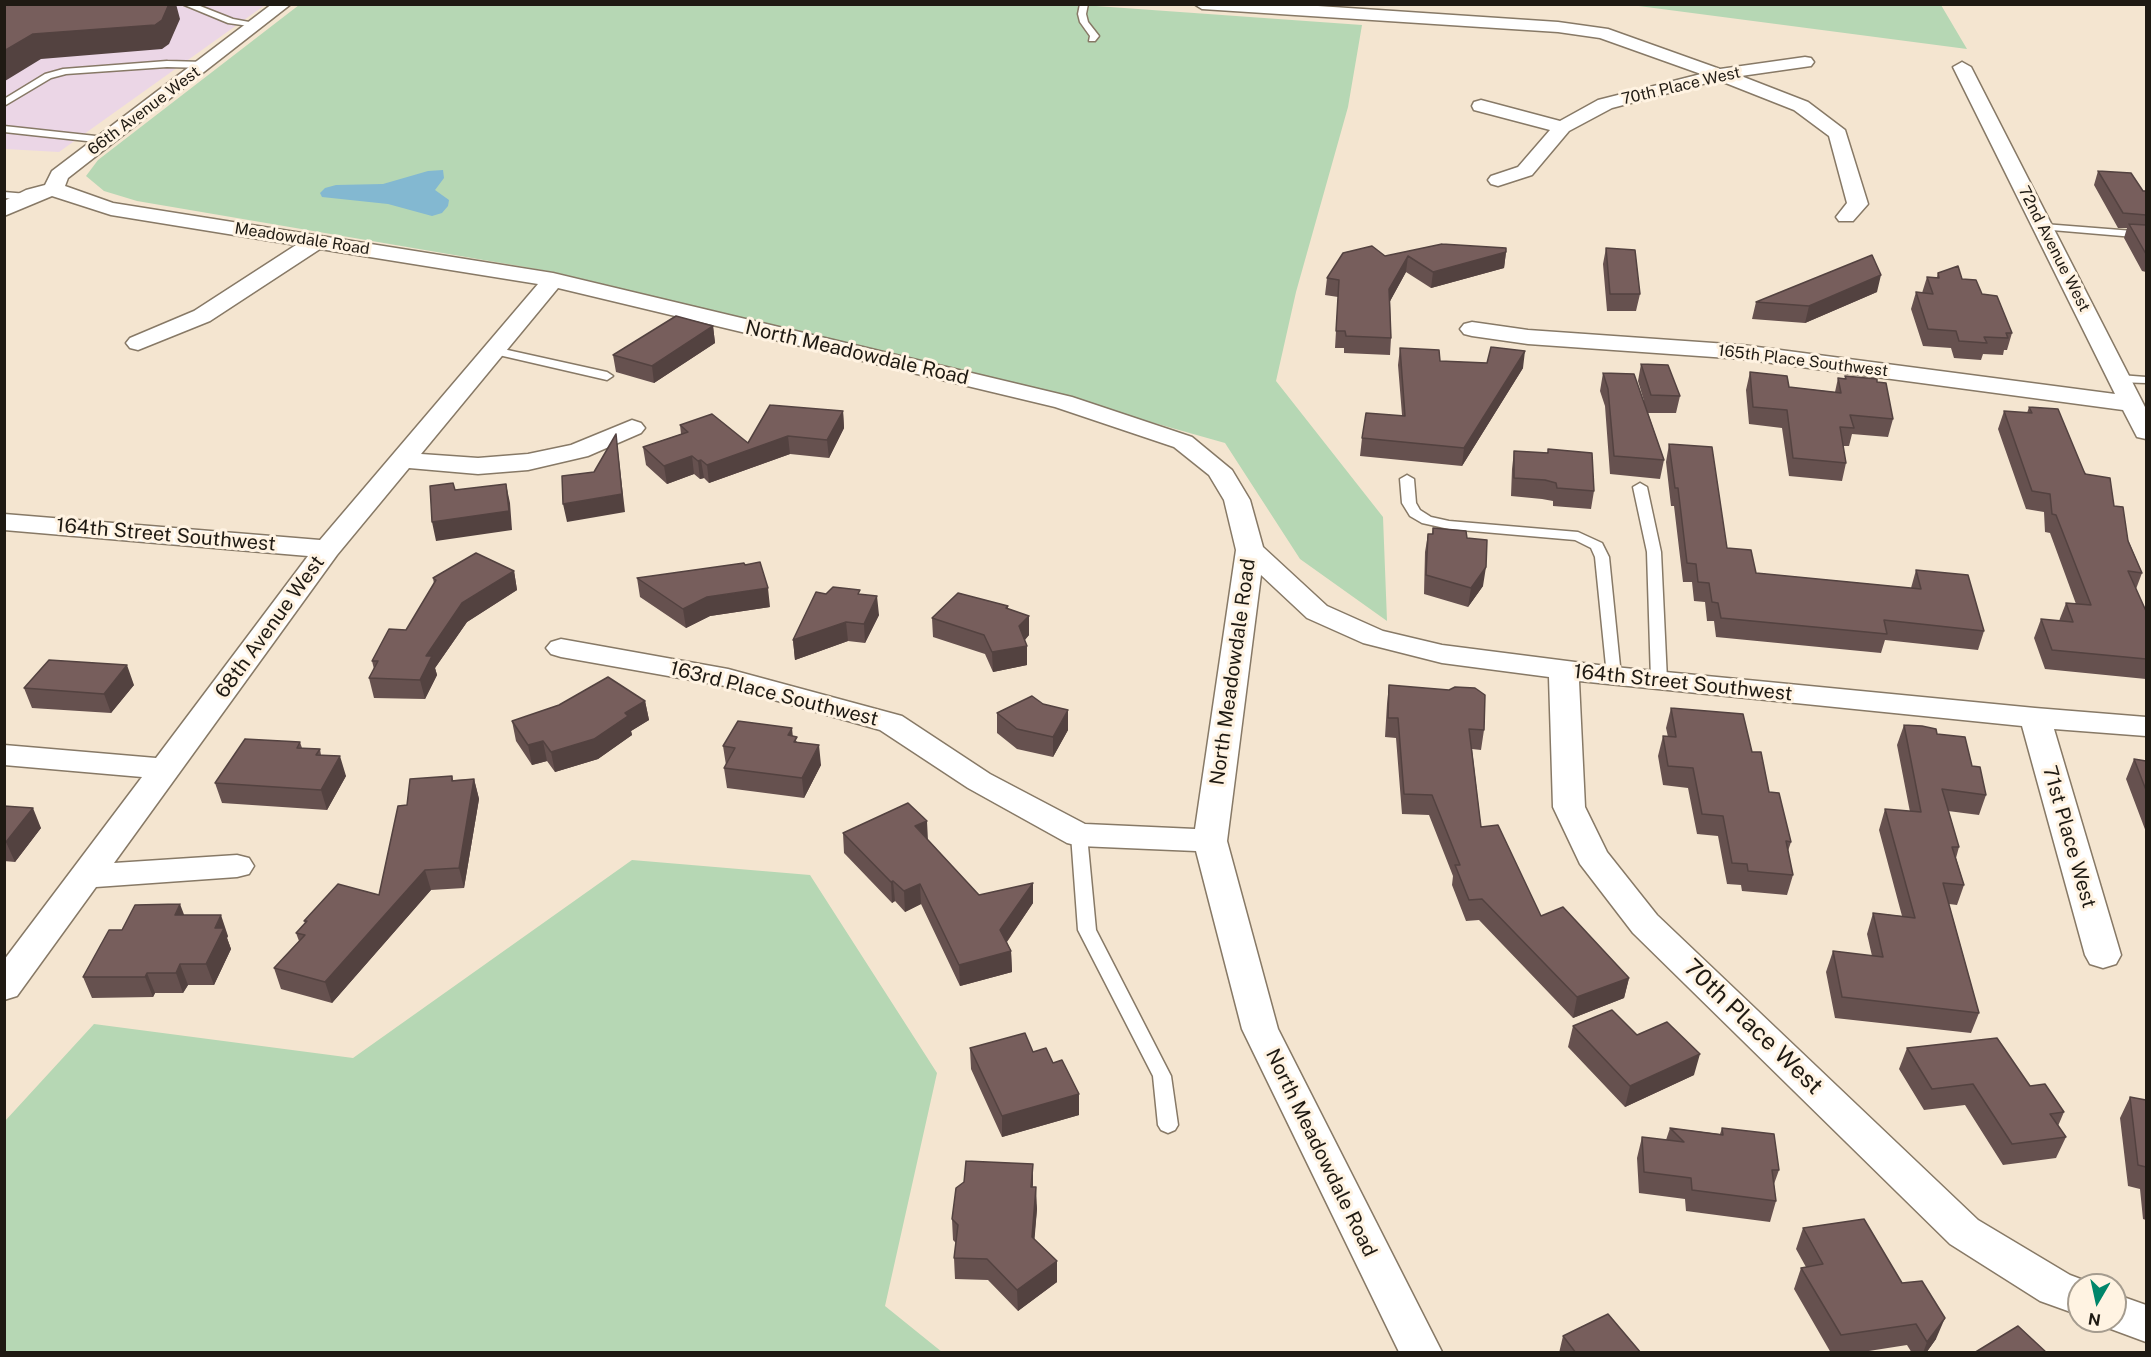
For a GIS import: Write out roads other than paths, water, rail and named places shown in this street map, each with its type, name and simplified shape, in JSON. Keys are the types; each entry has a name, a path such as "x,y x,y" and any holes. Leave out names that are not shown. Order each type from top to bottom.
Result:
{"street":[{"name":"66th Avenue West","path":"54,189 59,175 283,4"},
{"path":"1202,4 1428,11 1602,33 1720,74 1801,106 1838,134 1858,204 1846,217"},
{"name":"70th Place West","path":"1498,180 1525,171 1562,127 1605,104 1720,74 1805,62"},
{"name":"72nd Avenue West","path":"1962,67 2146,432"},
{"path":"1480,106 1562,127"},
{"path":"4,210 27,197 54,189"},
{"name":"Meadowdale Road","path":"54,189 73,198 111,208 553,280"},
{"path":"138,343 202,316 316,242"},
{"name":"68th Avenue West","path":"4,987 327,549 553,280"},
{"name":"North Meadowdale Road","path":"553,280 1063,402 1183,442 1219,470 1238,500 1250,550 1210,840 1260,1029 1420,1353"},
{"name":"165th Place Southwest","path":"1472,329 1528,337 1742,352 2132,404"},
{"path":"402,460 478,466 528,462 579,451 632,428"},
{"name":"164th Street Southwest","path":"4,522 327,549"},
{"name":"164th Street Southwest","path":"1250,550 1317,612 1373,637 1442,654 1564,671 2035,718 2146,726"},
{"name":"163rd Place Southwest","path":"561,648 728,678 891,723 980,782 1079,836 1210,840"},
{"name":"70th Place West","path":"1564,671 1569,807 1592,856 1645,924 1964,1232 2055,1288 2067,1292"},
{"name":"71st Place West","path":"2035,718 2103,955"},
{"path":"4,755 166,769"},
{"path":"87,876 237,866"},
{"path":"2127,1317 2146,1324"}],"lane":[{"path":"186,4 231,21 256,24"},
{"path":"1084,4 1082,14 1084,21 1095,36 1092,39"},
{"path":"4,103 48,76 66,71 167,64 205,65"},
{"path":"4,129 105,140"},
{"path":"4,195 27,197"},
{"path":"2044,227 2146,235"},
{"path":"494,351 607,376"},
{"path":"2120,379 2146,380"},
{"path":"1407,479 1409,503 1415,513 1426,520 1449,525 1578,536 1598,546 1602,557 1614,676"},
{"path":"1640,487 1654,552 1659,680"},
{"path":"1079,836 1087,930 1162,1076 1168,1125"}],"water":[{"path":"443,170 444,178 435,190 449,200 448,206 442,213 432,216 388,204 322,197 320,193 325,188 336,185 383,184 428,171"}]}
